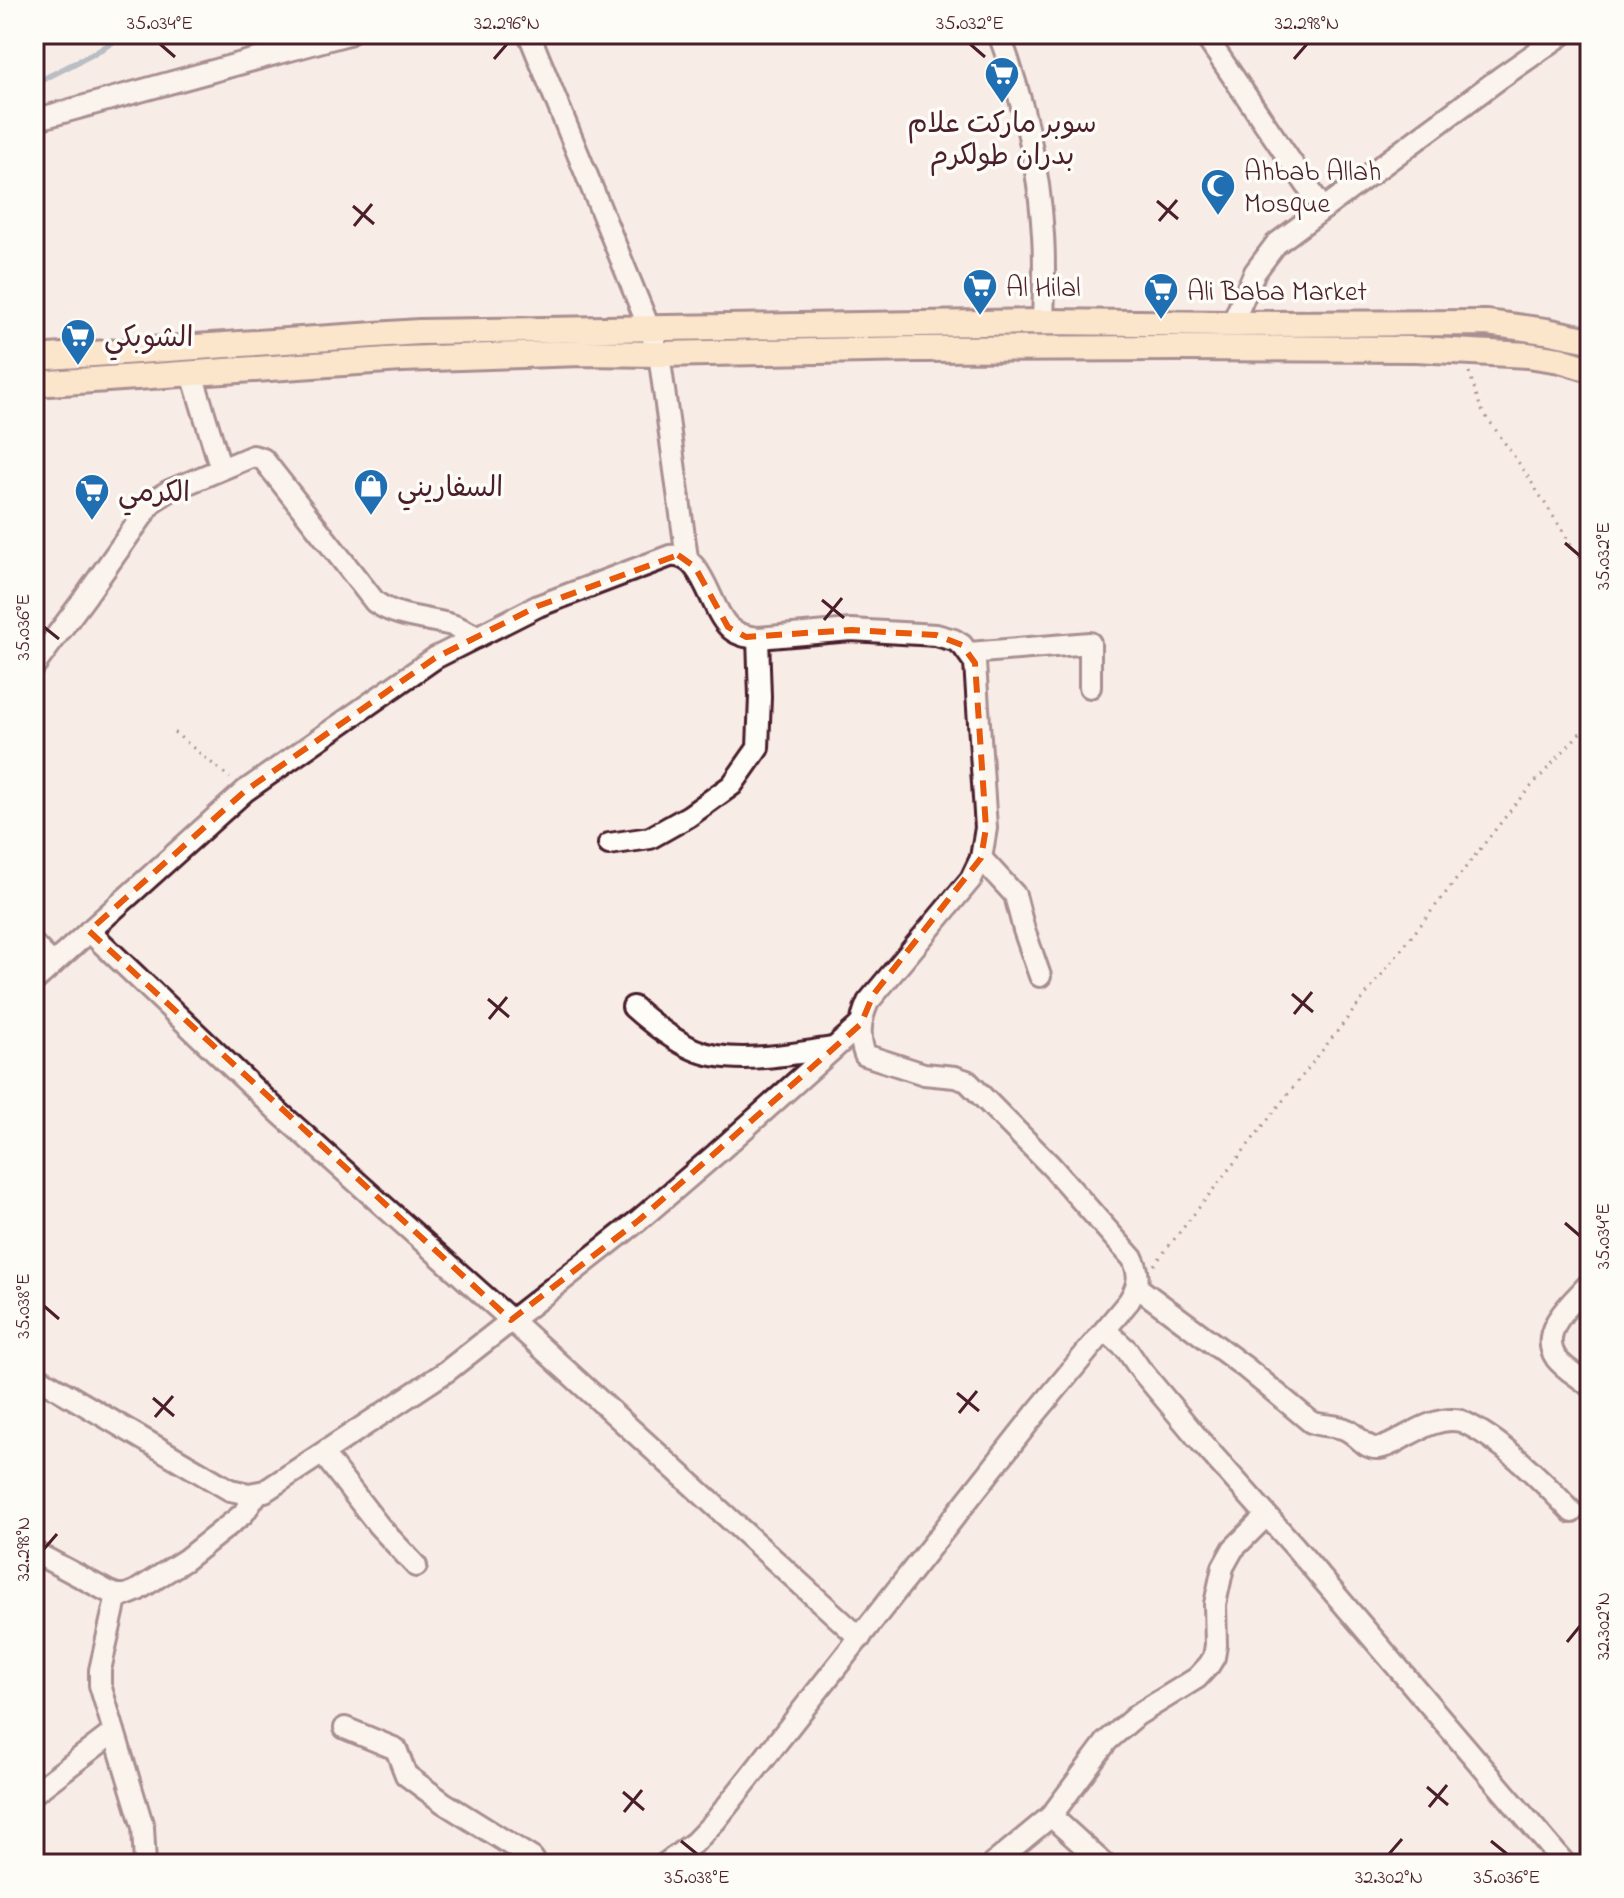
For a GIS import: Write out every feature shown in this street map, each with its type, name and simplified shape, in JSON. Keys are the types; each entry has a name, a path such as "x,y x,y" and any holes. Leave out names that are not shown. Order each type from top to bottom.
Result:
{"main road":[{"path":"34,358 419,332 1043,322 1487,323 1590,340"},
{"path":"34,384 402,359 582,353 918,349 1416,349 1528,355 1590,369"}],"street":[{"path":"34,120 348,34"},
{"path":"529,34 659,354 687,558"},
{"path":"999,34 1023,107 1035,159 1043,234 1043,322"},
{"path":"1204,34 1323,209"},
{"path":"1232,324 1245,290 1264,257 1289,233 1563,34"},
{"path":"192,374 221,469"},
{"path":"34,666 153,501 169,491 253,456 263,459 375,602 399,615 447,623 477,637"},
{"path":"34,981 245,791 435,658 538,606 670,556 687,558 728,627 746,637 851,630 936,635 954,640 969,653 975,663 986,828 981,858 971,879 873,995 863,1012 861,1024 865,1055 924,1074 967,1081 1051,1166 1133,1259 1139,1281 1129,1301 1036,1413 710,1827 680,1855 665,1864"},
{"path":"609,844 650,838 689,816 732,785 758,748 758,638"},
{"path":"969,653 1090,643 1090,687"},
{"path":"981,858 1015,895 1040,976"},
{"path":"89,931 282,1115 860,1638"},
{"path":"34,945 53,964"},
{"path":"633,1007 668,1035 696,1051 731,1058 834,1048"},
{"path":"34,1375 230,1490 240,1494 257,1494 274,1487 447,1371 639,1220 861,1024"},
{"path":"1590,1283 1559,1318 1551,1342 1557,1360 1590,1386"},
{"path":"1137,1287 1246,1368 1311,1422 1343,1428 1365,1444 1378,1448 1432,1424 1447,1420 1461,1421 1510,1453 1572,1512"},
{"path":"1105,1330 1127,1350 1184,1422 1565,1864"},
{"path":"323,1454 379,1526 416,1566"},
{"path":"34,1552 117,1595 126,1595 185,1560 243,1514 257,1494"},
{"path":"993,1864 1051,1816 1107,1741 1137,1715 1197,1678 1209,1665 1216,1645 1215,1604 1223,1567 1233,1549 1266,1516"},
{"path":"117,1595 100,1670 100,1685 143,1827 145,1864"},
{"path":"345,1728 396,1749 406,1775 444,1803 532,1858 536,1864"},
{"path":"34,1793 114,1732"},
{"path":"1051,1816 1104,1864"}],"path":[{"path":"1470,352 1469,376 1481,409 1590,574"},
{"path":"1137,1287 1517,802 1590,722"},
{"path":"174,732 245,791"}],"highlighted area":[{"path":"678,555 695,567 728,627 746,637 851,630 936,635 962,645 975,663 986,828 981,858 873,995 861,1024 639,1220 511,1320 89,931 245,791 435,658 538,606"}],"waterway":[{"path":"34,84 126,34"}],"place":[{"name":"سوبر ماركت علام بدران طولكرم","path":"1002,105"},
{"name":"Ahbab Allah Mosque","path":"1218,217"},
{"name":"Al Hilal","path":"980,317"},
{"name":"Ali Baba Market","path":"1161,321"},
{"name":"الشوبكي","path":"78,367"},
{"name":"السفاريني","path":"371,517"},
{"name":"الكرمي","path":"92,522"}]}
